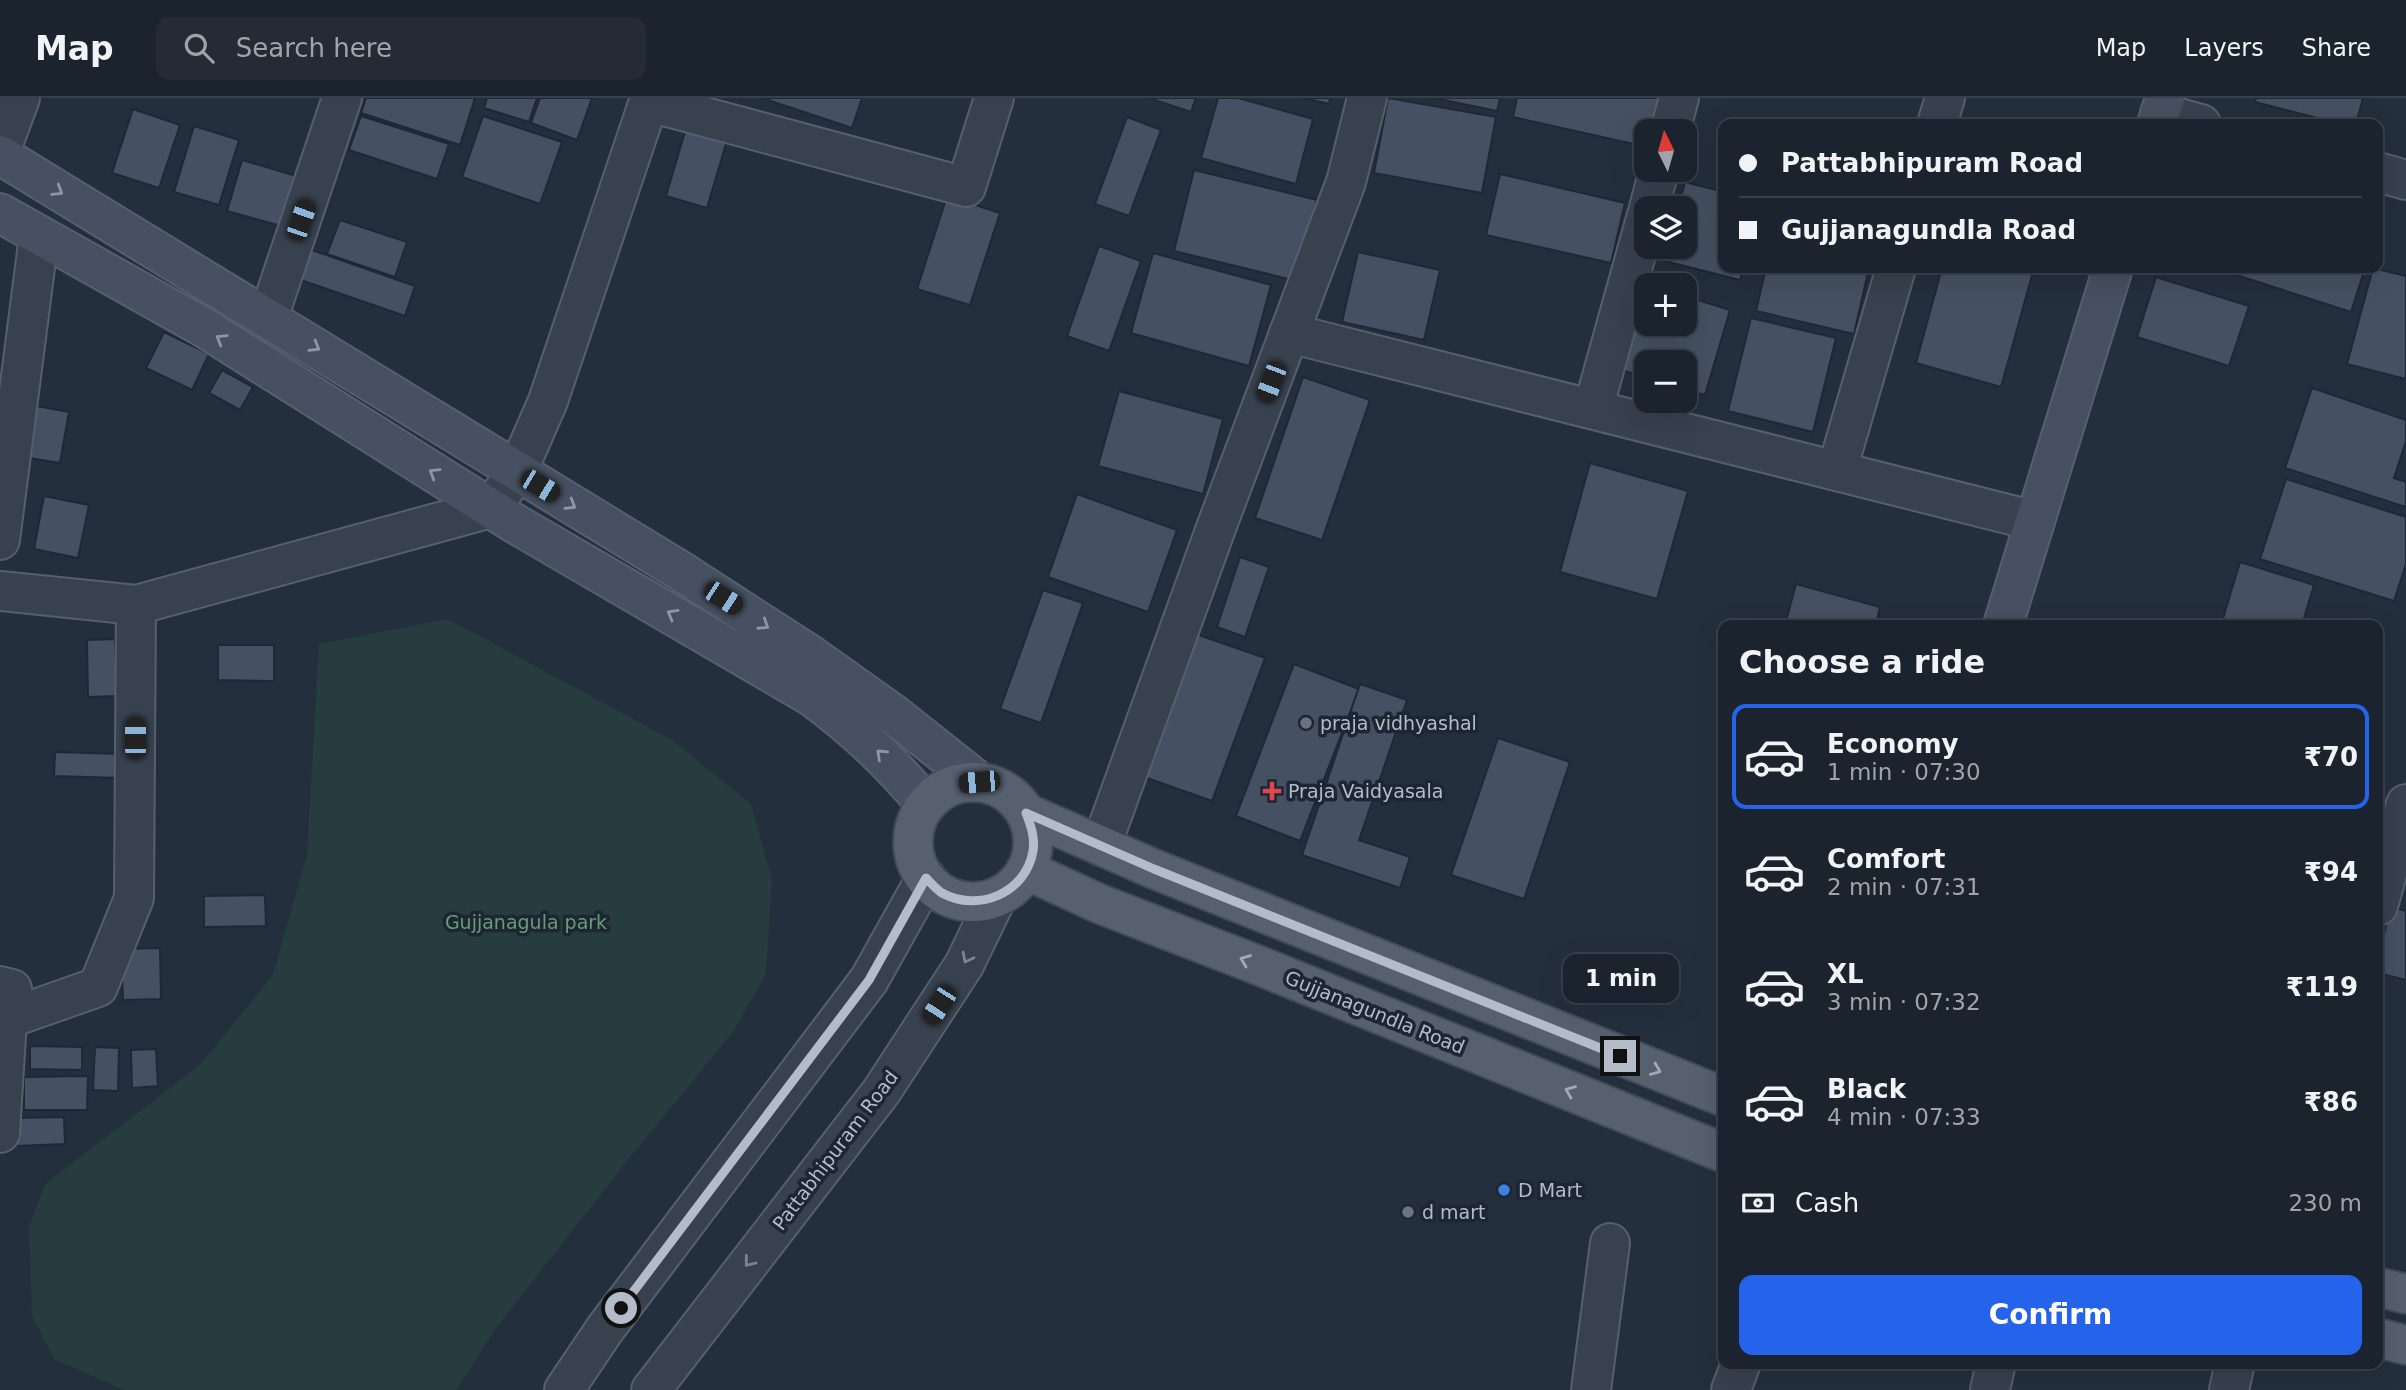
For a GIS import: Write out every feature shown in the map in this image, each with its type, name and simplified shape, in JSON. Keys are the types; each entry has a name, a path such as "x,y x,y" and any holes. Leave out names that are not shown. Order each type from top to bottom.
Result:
{"main road":[{"path":"0,153 679,570 812,656 892,713 979,782"},
{"path":"0,213 203,327 491,508 811,696 849,724 891,763 926,804"},
{"path":"2005,620 2111,273"},
{"path":"979,782 998,787 1015,798 1026,813 1033,832 1033,851 1026,870 1014,886 997,897 978,901 958,900 940,892 926,878 917,861 913,842 916,822 926,804 941,791 959,783 979,782"},
{"path":"1026,813 1101,846 1718,1095"},
{"name":"Gujjanagundla Road","path":"1026,870 1100,904 1718,1151"},
{"path":"2383,1288 2406,1294"},
{"path":"2383,1339 2406,1345"}],"street":[{"path":"0,153 20,98"},
{"path":"268,318 342,98"},
{"path":"0,591 136,605 491,508 517,472 548,401 649,100 966,187 994,98"},
{"path":"1101,846 1211,541 1346,183 1367,98"},
{"path":"1673,119 1679,98"},
{"path":"1939,119 1945,98"},
{"path":"2161,112 2184,119"},
{"path":"2383,173 2406,180"},
{"path":"0,540 39,236"},
{"path":"1593,409 1635,259"},
{"path":"1837,470 1895,273"},
{"path":"1289,333 2035,521"},
{"path":"0,1133 3,1002 98,987 134,898 136,605"},
{"path":"2390,891 2406,804"},
{"path":"564,1390 605,1329 869,980 926,878"},
{"name":"Pattabhipuram Road","path":"651,1390 881,1092 964,965 997,897"},
{"path":"1591,1390 1610,1243"},
{"path":"1731,1390 1739,1369"},
{"path":"1990,1390 1995,1369"},
{"path":"2229,1390 2234,1369"}],"green space":[{"name":"Gujjanagula park","path":"448,619 672,740 751,804 772,879 766,974 733,1032 627,1161 496,1328 456,1390 124,1390 54,1359 32,1316 29,1227 45,1184 200,1065 273,975 307,854 319,644"}],"building":[{"path":"366,98 475,98 460,145 361,113"},
{"path":"487,98 537,98 529,122 484,108"},
{"path":"540,98 592,98 577,140 531,123"},
{"path":"762,98 862,98 852,128"},
{"path":"1149,98 1196,98 1191,112"},
{"path":"1218,98 1238,98 1313,119 1296,184 1201,158"},
{"path":"1304,98 1330,98 1329,104"},
{"path":"1388,98 1496,117 1482,193 1374,173"},
{"path":"1434,98 1500,98 1497,111"},
{"path":"1517,98 1662,98 1657,119 1634,119 1634,144 1513,117"},
{"path":"2256,98 2363,98 2357,119 2321,119 2255,102"},
{"path":"133,109 180,125 159,188 112,173"},
{"path":"361,116 449,144 437,179 349,150"},
{"path":"483,116 562,142 540,204 462,177"},
{"path":"1127,117 1161,130 1129,216 1095,204"},
{"path":"687,125 728,137 707,208 666,196"},
{"path":"194,126 239,140 219,205 174,192"},
{"path":"242,160 296,176 281,226 227,211"},
{"path":"1194,170 1317,200 1297,281 1174,251"},
{"path":"1500,174 1625,203 1611,263 1486,235"},
{"path":"1685,182 1718,190 1718,273 1742,273 1740,280 1665,261 1697,259 1697,196 1681,196"},
{"path":"947,196 1000,213 970,305 917,289"},
{"path":"340,220 407,242 395,277 327,254"},
{"path":"1099,246 1141,261 1109,351 1067,336"},
{"path":"309,249 415,286 405,316 298,279"},
{"path":"1358,252 1440,270 1424,340 1342,322"},
{"path":"1153,253 1271,285 1249,366 1131,333"},
{"path":"2383,270 2406,276 2406,379 2347,364 2372,273 2383,273"},
{"path":"1765,273 1868,273 1854,334 1756,311"},
{"path":"1941,273 2033,273 2001,387 1916,363"},
{"path":"2230,273 2363,273 2351,312"},
{"path":"2156,277 2249,306 2229,366 2137,337"},
{"path":"1697,300 1730,310 1705,395 1697,393 1697,350 1634,350 1634,374 1619,369 1634,320 1634,336 1697,336"},
{"path":"1751,318 1836,338 1813,432 1728,411"},
{"path":"164,332 209,354 192,390 146,368"},
{"path":"222,370 253,387 240,410 209,393"},
{"path":"1303,377 1370,400 1322,540 1255,518"},
{"path":"2312,388 2406,420 2406,441 2394,478 2406,482 2406,507 2285,468"},
{"path":"1119,391 1223,419 1203,494 1098,466"},
{"path":"26,404 69,412 60,463 17,456"},
{"path":"1590,463 1688,491 1657,599 1560,572"},
{"path":"2286,479 2406,517 2406,564 2394,601 2260,559"},
{"path":"1077,494 1177,530 1148,612 1048,577"},
{"path":"44,496 89,505 78,558 34,549"},
{"path":"1240,557 1269,567 1245,637 1217,627"},
{"path":"2240,562 2314,585 2304,620 2223,620"},
{"path":"1796,584 1880,607 1877,620 1786,620"},
{"path":"1043,590 1083,603 1041,723 1000,709"},
{"path":"1196,634 1265,658 1212,801 1144,777"},
{"path":"115,639 117,696 88,697 87,640"},
{"path":"218,645 274,645 274,681 218,680"},
{"path":"1294,664 1359,689 1300,841 1236,816"},
{"path":"1360,684 1407,700 1359,840 1410,857 1400,888 1302,855"},
{"path":"1498,738 1570,762 1524,899 1451,875"},
{"path":"55,752 122,754 121,778 54,776"},
{"path":"265,895 266,926 204,927 204,896"},
{"path":"2391,907 2406,911 2406,980 2383,974 2383,938"},
{"path":"160,948 161,999 123,1000 121,949"},
{"path":"30,1046 82,1047 82,1070 30,1069"},
{"path":"95,1047 119,1048 118,1091 93,1090"},
{"path":"156,1049 158,1086 132,1088 131,1050"},
{"path":"88,1076 87,1110 24,1110 24,1077"},
{"path":"64,1117 65,1144 16,1146 15,1118"}],"place":[{"name":"praja vidhyashal","path":"1306,723"},
{"name":"Praja Vaidyasala","path":"1272,791"},
{"name":"D Mart","path":"1504,1190"},
{"name":"d mart","path":"1408,1212"}],"route":[{"path":"621,1308 869,980 926,878 940,892 958,900 978,901 997,897 1014,886 1026,870 1033,851 1033,832 1026,813 1154,869 1620,1056"}]}
